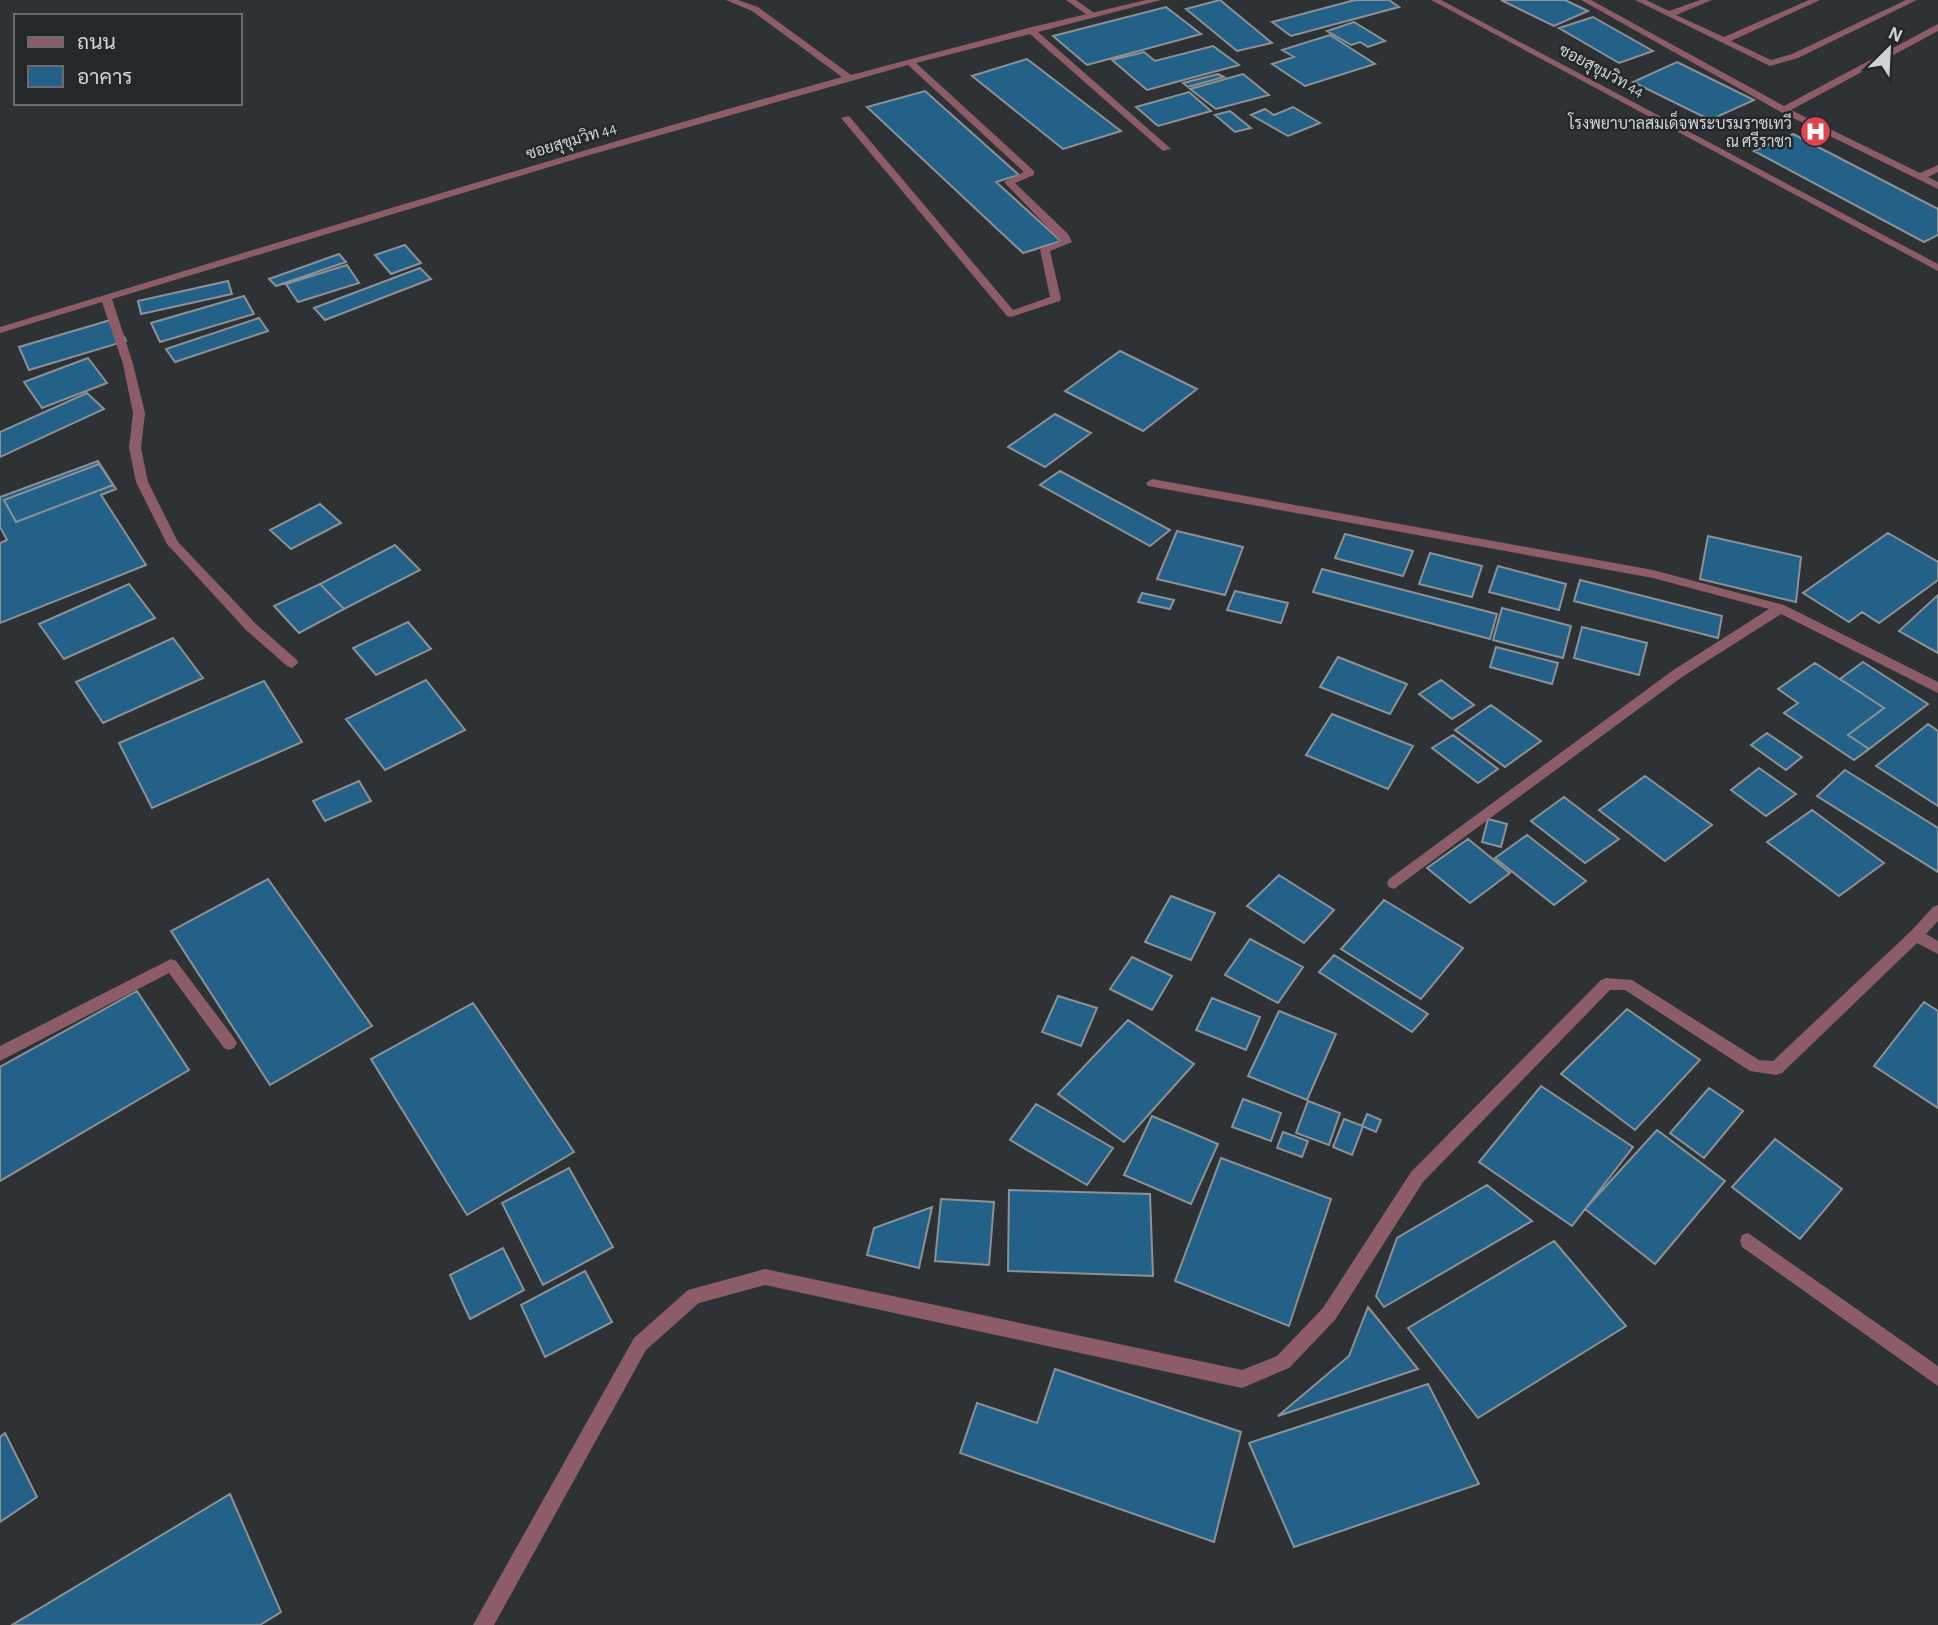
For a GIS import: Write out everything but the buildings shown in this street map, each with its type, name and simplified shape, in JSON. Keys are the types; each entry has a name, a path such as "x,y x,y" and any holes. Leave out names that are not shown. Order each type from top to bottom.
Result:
{"street":[{"path":"730,0 738,0 755,9 848,77"},
{"path":"1070,0 1093,15"},
{"name":"ซอยสุขุมวิท 44","path":"0,330 601,147 848,77 1157,0"},
{"name":"ซอยสุขุมวิท 44","path":"1435,0 1938,268"},
{"path":"1586,0 1784,110 1938,186"},
{"path":"1639,0 1763,62 1777,63 1913,0"},
{"path":"1670,14 1708,0"},
{"path":"1723,41 1816,0"},
{"path":"1784,110 1938,27"},
{"path":"1031,30 1166,149"},
{"path":"846,118 1011,314 1056,299 1045,250 1067,242 1009,182 1031,173 910,62"},
{"path":"1921,177 1938,168"},
{"path":"106,298 128,364 139,413 135,448 142,482 173,544 251,627 292,663"},
{"path":"1153,482 1653,574 1780,608 1938,688"},
{"path":"1394,883 1677,674 1780,608"},
{"path":"483,1625 640,1344 694,1296 765,1277 1242,1379 1283,1362 1329,1314 1417,1177 1606,984 1627,984 1756,1066 1776,1068 1938,911"},
{"path":"1916,935 1938,948"},
{"path":"0,1054 171,965 229,1043"},
{"path":"1748,1241 1938,1377"}],"place":[{"name":"โรงพยาบาลสมเด็จพระบรมราชเทวี ณ ศรีราชา","path":"1815,132"}]}
